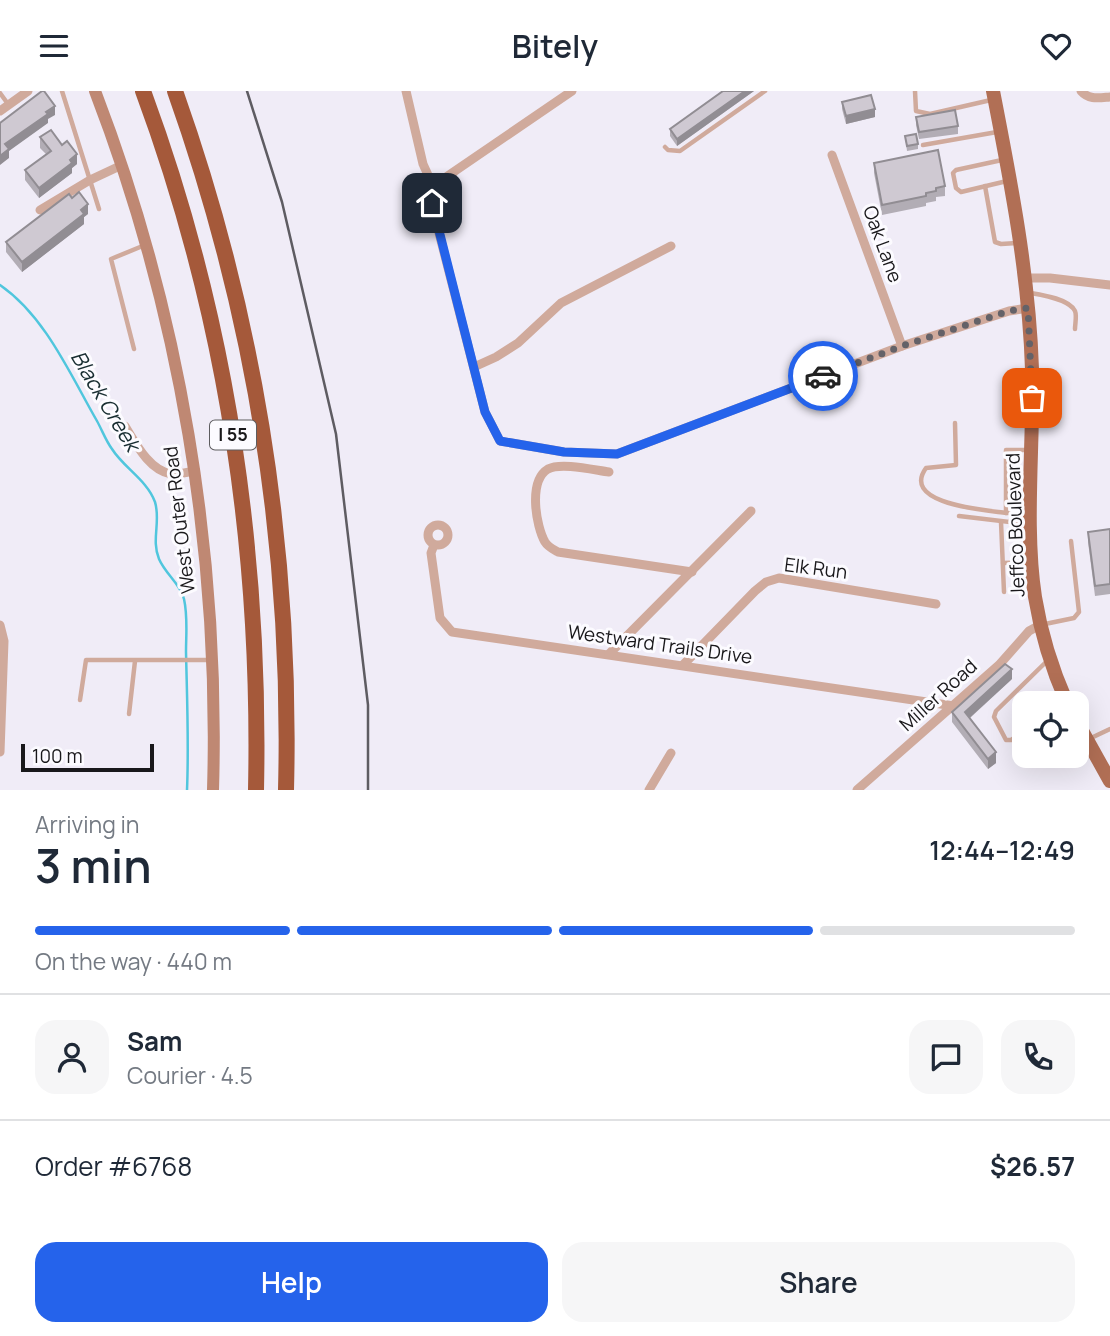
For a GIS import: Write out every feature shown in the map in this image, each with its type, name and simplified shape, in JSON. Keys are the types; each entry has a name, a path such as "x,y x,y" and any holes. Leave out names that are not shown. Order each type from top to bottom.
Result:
{"highway":[{"name":"I 55","path":"143,91 165,154 196,260 219,356 236,454 252,596 257,694 256,790"},
{"name":"I 55","path":"175,91 199,161 226,256 248,350 266,447 279,557 285,643 286,790"}],"main road":[{"name":"Jeffco Boulevard","path":"994,95 1021,243 1027,293 1032,370 1032,561 1040,625 1063,691"},
{"path":"1089,744 1110,781"}],"street":[{"path":"4,108 27,91"},
{"name":"West Outer Road","path":"95,91 122,165 146,244 178,374 204,548 212,660 213,790"},
{"path":"406,91 423,164 433,186 432,203 485,412 500,441 564,452 617,454 902,346 1009,311 1027,293 1050,278 1110,285"},
{"path":"433,186 572,91"},
{"path":"1080,91 1086,97 1110,97"},
{"name":"Oak Lane","path":"832,155 902,346"},
{"path":"40,210 90,180 122,165"},
{"path":"474,367 518,343 561,303 671,246"},
{"path":"125,426 155,467 172,474 194,471"},
{"path":"609,472 562,466 548,469 540,478 536,489 537,522 546,546 558,552 692,572"},
{"path":"609,654 751,510"},
{"name":"Westward Trails Drive","path":"434,545 431,553 440,618 452,632 954,706"},
{"name":"Elk Run","path":"683,665 755,591 766,582 779,578 936,604"},
{"path":"0,625 4,641 0,752"},
{"name":"Miller Road","path":"857,790 999,665 1029,631 1040,625"},
{"path":"649,790 671,753"}],"lane":[{"path":"62,91 99,209"},
{"path":"665,147 667,150 680,151 765,91"},
{"path":"915,91 916,111 922,114 994,95"},
{"path":"0,93 4,108"},
{"path":"923,145 1001,131"},
{"path":"1006,159 956,170 953,173 956,188 961,192 1010,180"},
{"path":"985,186 995,242 1021,243"},
{"path":"134,349 111,259 146,244"},
{"path":"1027,293 1045,295 1073,308 1075,329"},
{"path":"955,423 956,465 926,468 920,479 923,489 932,499 1031,519"},
{"path":"1006,513 1006,450 1032,450"},
{"path":"960,516 1001,522 1031,519"},
{"path":"1001,522 1004,592"},
{"path":"1040,625 1074,618 1079,612 1071,541"},
{"path":"1003,562 1032,561"},
{"path":"1017,691 1050,659"},
{"path":"80,700 86,660 212,660"},
{"path":"130,714 135,661"},
{"path":"1012,696 996,711 995,717 1006,740 1012,739"},
{"path":"1089,739 1110,729"}],"building":[{"path":"42,91 55,106 46,112 48,114 5,144 9,149 0,156 0,123"},
{"path":"723,91 745,91 677,139 670,129"},
{"path":"871,95 875,109 846,116 842,102"},
{"path":"955,110 958,126 919,132 916,117"},
{"path":"51,130 62,145 67,141 77,154 70,160 72,163 39,188 25,170 51,151 40,137"},
{"path":"916,134 918,144 907,146 905,136"},
{"path":"938,150 945,186 926,193 926,196 882,205 874,163"},
{"path":"79,192 88,204 81,210 84,214 22,262 6,242 69,194 72,198"},
{"path":"1110,529 1110,584 1095,586 1088,532"},
{"path":"1005,664 1012,669 965,712 996,752 988,759 952,712"}],"waterway":[{"name":"Black Creek","path":"0,285 16,298 43,329 110,446 147,487 155,502 157,552 162,565 182,593 186,612 187,790"}],"railway":[{"path":"247,91 282,202 336,434 368,705 368,790"}],"way so far":[{"path":"823,376 902,346 1009,311 1028,308 1032,398"}],"route":[{"path":"432,203 485,412 500,441 564,452 617,454 823,376"}]}
